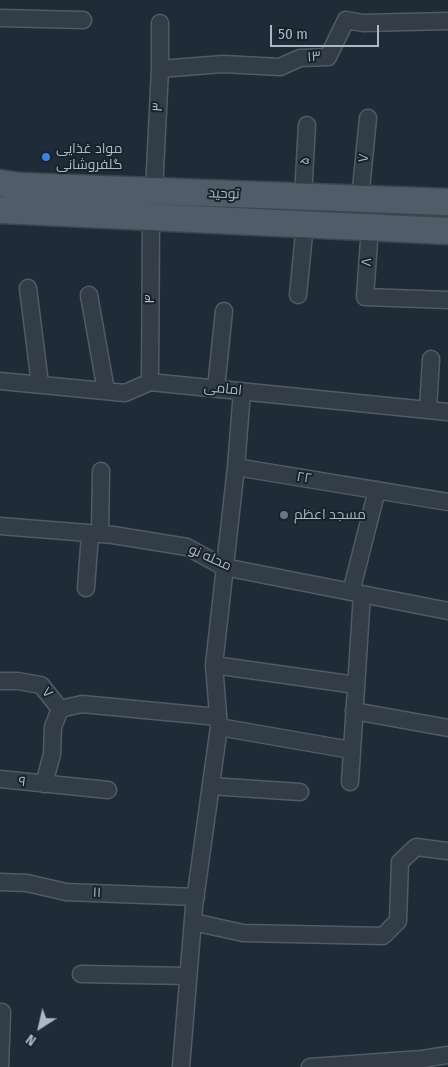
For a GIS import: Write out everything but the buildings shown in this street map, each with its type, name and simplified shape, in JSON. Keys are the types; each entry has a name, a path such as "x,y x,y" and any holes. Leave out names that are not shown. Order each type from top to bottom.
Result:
{"main road":[{"name":"توحید","path":"0,183 20,186 448,202"},
{"name":"توحید","path":"0,210 448,231"}],"street":[{"path":"0,18 83,20"},
{"name":"۱۳","path":"160,69 223,64 280,67 300,58 328,57 346,20 363,23 448,21"},
{"name":"۳","path":"154,191 160,69 160,23"},
{"name":"۷","path":"360,199 368,118"},
{"name":"۵","path":"303,196 307,125"},
{"name":"۴","path":"150,382 151,217"},
{"path":"298,295 305,224"},
{"name":"۸","path":"370,228 365,297 448,300"},
{"path":"28,288 40,384"},
{"path":"89,295 106,391"},
{"path":"216,388 224,311"},
{"path":"428,409 431,359"},
{"name":"امامی","path":"0,380 125,393 150,382 448,412"},
{"path":"181,1067 193,922 218,722 214,665 236,467 242,391"},
{"name":"۲۲","path":"236,467 448,502"},
{"path":"86,588 95,534 100,471"},
{"path":"350,782 356,685 356,593 377,490"},
{"name":"محله نو","path":"0,526 95,534 187,547 224,567 448,611"},
{"path":"214,665 356,685"},
{"name":"۷","path":"0,681 18,681 41,685 60,709"},
{"path":"44,784 52,754 53,728 60,709 82,704 218,722 351,750"},
{"path":"354,711 448,728"},
{"name":"۹","path":"0,779 108,790"},
{"path":"211,786 300,792"},
{"path":"193,922 242,933 383,936 398,921 400,862 416,847 448,851"},
{"name":"۱۱","path":"0,882 27,884 66,892 196,897"},
{"path":"81,974 188,976"},
{"path":"0,1067 2,1012"},
{"path":"310,1067 422,1060 448,1055"}],"place":[{"name":"مواد غذایی گلفروشانی","path":"46,157"},
{"name":"مسجد اعظم","path":"284,515"}]}
